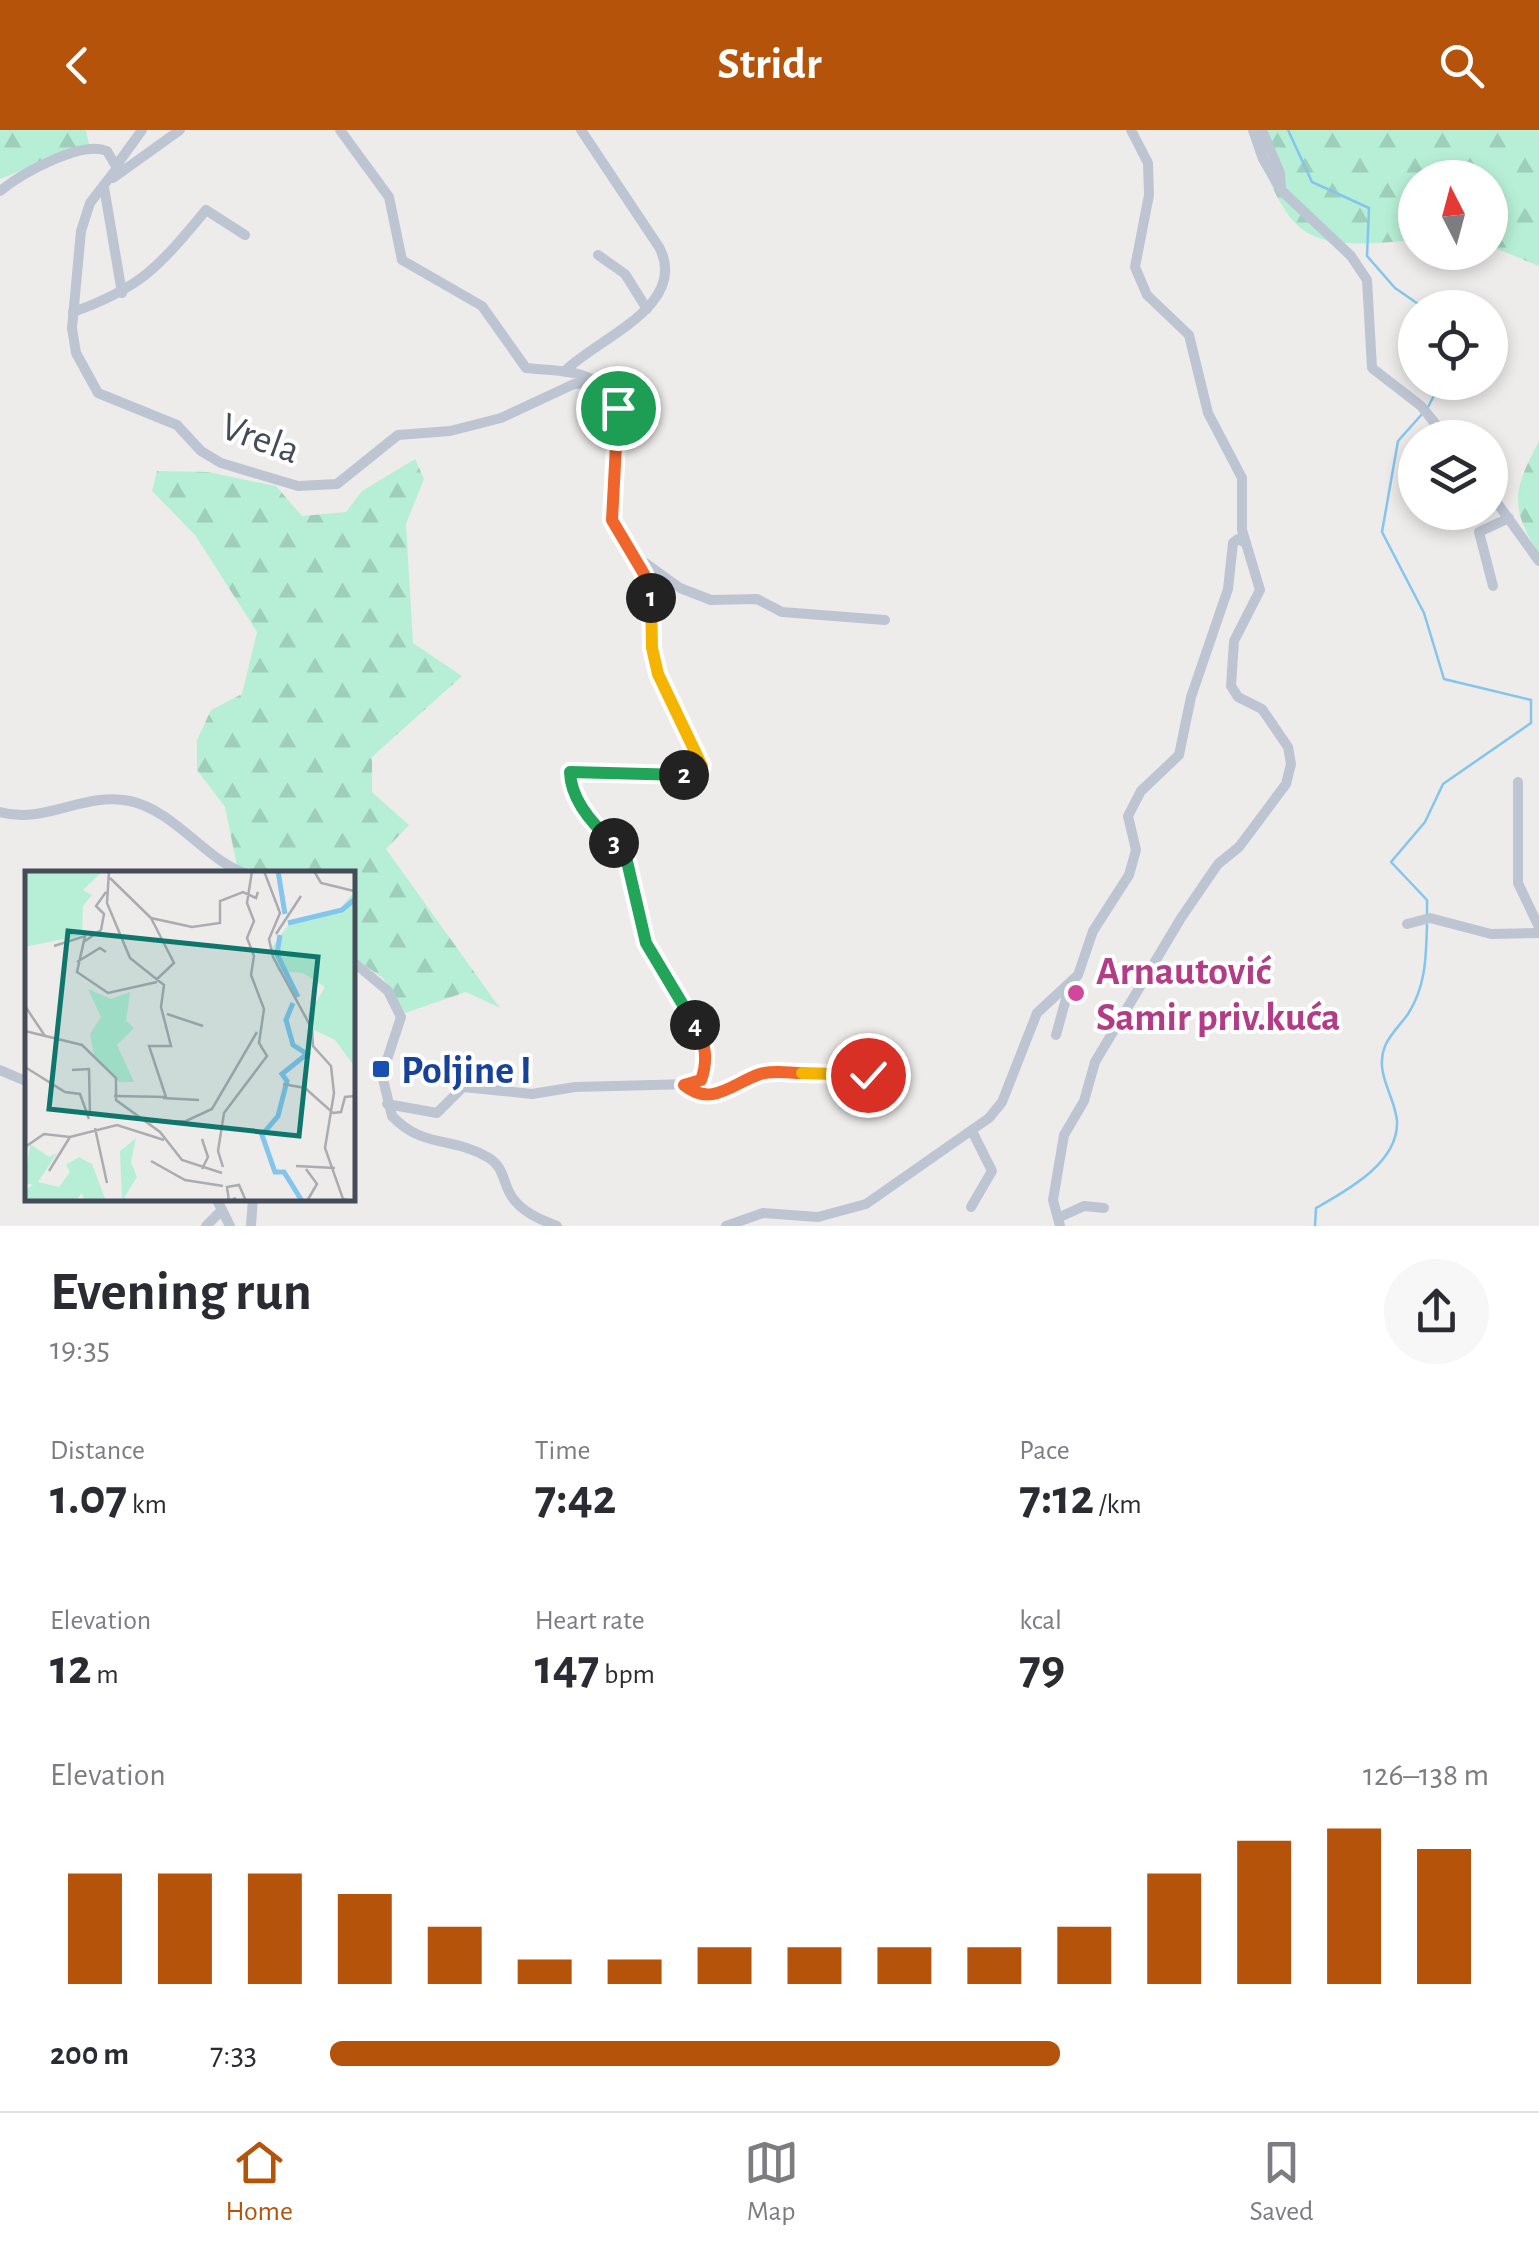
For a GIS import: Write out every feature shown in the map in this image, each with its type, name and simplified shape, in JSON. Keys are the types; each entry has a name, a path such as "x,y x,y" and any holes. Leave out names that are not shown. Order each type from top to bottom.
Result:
{"street":[{"name":"Vrela","path":"142,130 85,215 73,312 76,353 98,393 177,425 201,451 222,463 298,486 337,484 398,435 450,431 501,418 574,384 600,382"},
{"name":"Vrela","path":"108,182 180,130"},
{"path":"340,130 388,197 402,260 482,306 526,368 566,370 600,382 616,399 614,530 632,553 650,588 652,648 658,674 702,766 694,776 575,769 569,776 590,820 626,857 646,943 700,1032 706,1067 701,1080 684,1085 575,1088 532,1094 463,1087 437,1113 426,1114 386,1104"},
{"path":"566,370 647,309 664,276 664,256 581,130"},
{"path":"1104,1208 1084,1206 1060,1222 1054,1200 1064,1135 1084,1101 1095,1062 1155,968 1172,932 1218,864 1239,848 1282,791 1291,764 1288,747 1262,709 1238,697 1232,686 1234,640 1260,590 1246,544 1242,478 1208,413 1189,336 1147,295 1135,267 1149,196 1148,163 1131,130"},
{"path":"1253,130 1262,159 1281,190 1361,270 1369,289 1368,359 1376,373 1432,420"},
{"path":"1262,130 1280,173 1281,190"},
{"path":"0,191 31,170 95,148 108,151 116,166"},
{"name":"Vrela","path":"108,182 122,294"},
{"path":"73,312 122,294 154,272 206,210 245,235"},
{"path":"598,255 625,274 647,309"},
{"path":"1493,586 1479,532 1509,518 1539,561"},
{"path":"726,1226 763,1214 818,1217 866,1204 942,1148 973,1133 1002,1102 1038,1013 1070,983 1086,960 1094,931 1129,875 1136,850 1128,824 1131,808 1141,791 1179,755 1191,697 1228,589 1233,544 1238,539 1246,544"},
{"path":"632,553 680,588 710,600 757,599 782,612 885,620"},
{"path":"1408,924 1426,918 1491,934 1539,930 1518,882 1518,782"},
{"path":"0,812 31,818 84,803 127,800 160,812 244,871"},
{"path":"355,964 388,991 402,1024 384,1063 386,1104 401,1126 426,1141 465,1145 492,1160 500,1167 512,1197 538,1220 557,1226"},
{"path":"1056,1034 1070,983"},
{"path":"684,1085 704,1096 714,1095 766,1072 868,1075 894,1062 905,1074"},
{"path":"0,1070 25,1081"},
{"path":"971,1207 992,1171 973,1133"},
{"path":"251,1226 253,1201"},
{"path":"206,1226 219,1204"},
{"path":"219,1204 230,1226"},
{"path":"786,1213 789,1226"}],"green space":[{"path":"0,130 86,130 89,144 0,179"},
{"path":"1249,130 1539,130 1539,266 1508,253 1508,160 1398,160 1398,241 1344,243 1321,239 1303,230 1288,215"},
{"path":"1539,441 1539,554 1522,522 1518,497 1524,472"},
{"path":"415,459 424,479 406,524 413,643 462,676 372,757 372,792 409,825 386,849 500,1008 466,992 405,1013 383,978 355,958 355,871 262,871 237,866 225,807 197,770 197,740 211,710 242,694 257,632 195,535 152,491 157,471 208,472 276,486 302,516 346,512 362,491"}],"waterway":[{"path":"1288,130 1312,182 1369,208 1367,256 1398,290"},
{"path":"1428,407 1432,400"},
{"path":"1423,413 1398,441 1382,532 1424,613 1444,679 1531,700 1531,723 1443,784 1425,822 1391,862 1427,900 1427,917"},
{"path":"1315,1226 1316,1208 1368,1174 1380,1163 1395,1136 1397,1121 1383,1075 1382,1056 1422,982 1427,925"}],"place":[{"name":"Arnautović Samir priv.kuća","path":"1076,993"},
{"name":"Poljine I","path":"381,1069"}],"route":[{"path":"618,408 613,468 614,530 632,553 650,588 652,648 658,674 702,766 694,776 575,769 569,776 590,820 626,857 646,943 700,1032 706,1067 701,1080 684,1085 704,1096 728,1090 766,1072 868,1075"}]}
